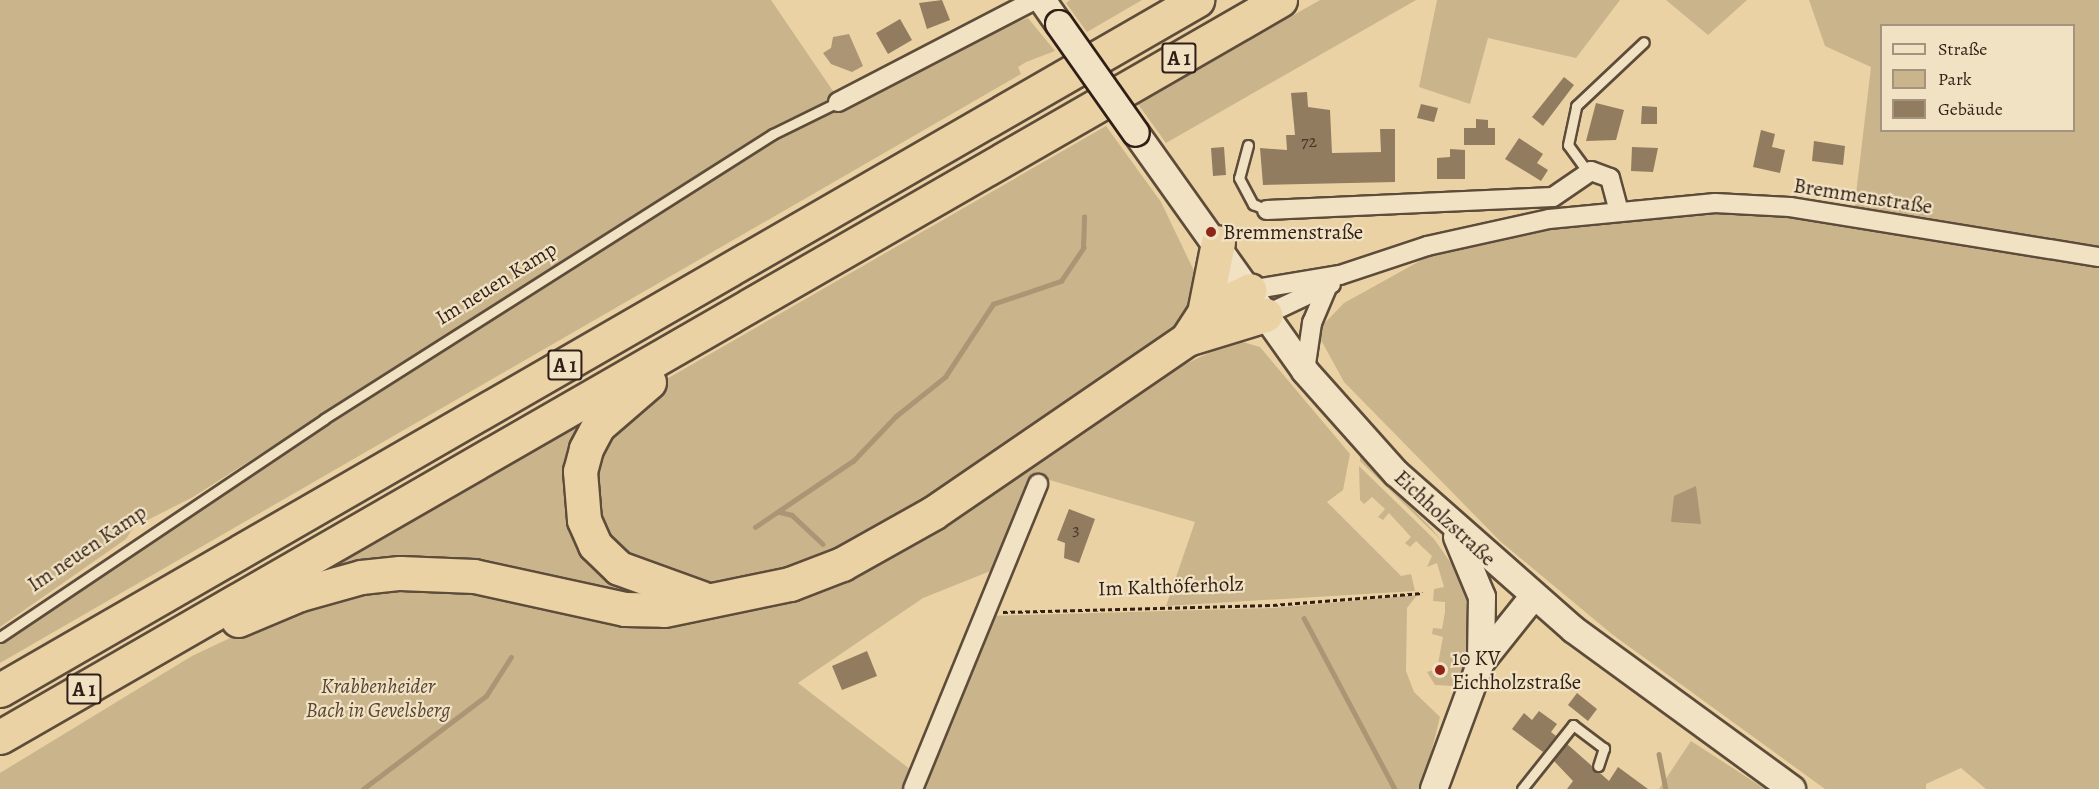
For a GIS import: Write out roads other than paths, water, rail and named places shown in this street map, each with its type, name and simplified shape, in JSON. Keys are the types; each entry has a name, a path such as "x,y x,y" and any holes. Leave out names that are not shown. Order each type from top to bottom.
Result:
{"highway":[{"name":"A 1","path":"0,690 1197,0"},
{"name":"A 1","path":"0,737 1280,0"},
{"path":"1196,326 1218,242"},
{"path":"167,642 300,594 361,577 400,573 474,576 625,609 664,610 790,584 881,544 1196,326 1258,302"},
{"path":"716,601 660,587 619,568 595,545 584,520 580,471 586,449 606,417 730,316"}],"main road":[{"name":"Eichholzstraße","path":"1042,0 1168,179 1218,242 1305,371 1453,528 1533,597 1792,789"},
{"path":"1453,528 1482,597 1481,662"},
{"path":"1434,789 1481,662 1533,597"}],"street":[{"name":"Im neuen Kamp","path":"838,102 1035,0"},
{"path":"1267,210 1553,197 1587,171 1610,178 1619,211"},
{"name":"Bremmenstraße","path":"1258,302 1334,281 1476,233 1619,211 1715,203 1790,207 2099,257"},
{"path":"1305,371 1312,323 1334,281"},
{"name":"Bremmenstraße","path":"1258,302 1334,281"},
{"path":"913,789 984,611 1038,484"}],"lane":[{"path":"1587,171 1568,145 1576,106 1644,42"},
{"name":"Im neuen Kamp","path":"0,637 324,419 773,134 838,102"},
{"path":"1248,145 1239,178 1253,204 1267,210"},
{"path":"1522,789 1573,725 1604,748 1598,766"}],"waterway":[{"path":"755,527 853,461 896,416 945,377 993,304 1061,281 1083,248 1084,217"},
{"path":"780,512 792,515 823,544"},
{"path":"1304,618 1395,789"},
{"path":"363,789 486,696 511,657"},
{"path":"1659,754 1666,789"}],"place":[{"name":"Bremmenstraße","path":"1211,232"},
{"name":"10 KV Eichholzstraße","path":"1440,670"}],"park label":[{"name":"Krabbenheider Bach in Gevelsberg","path":"378,698"}]}
